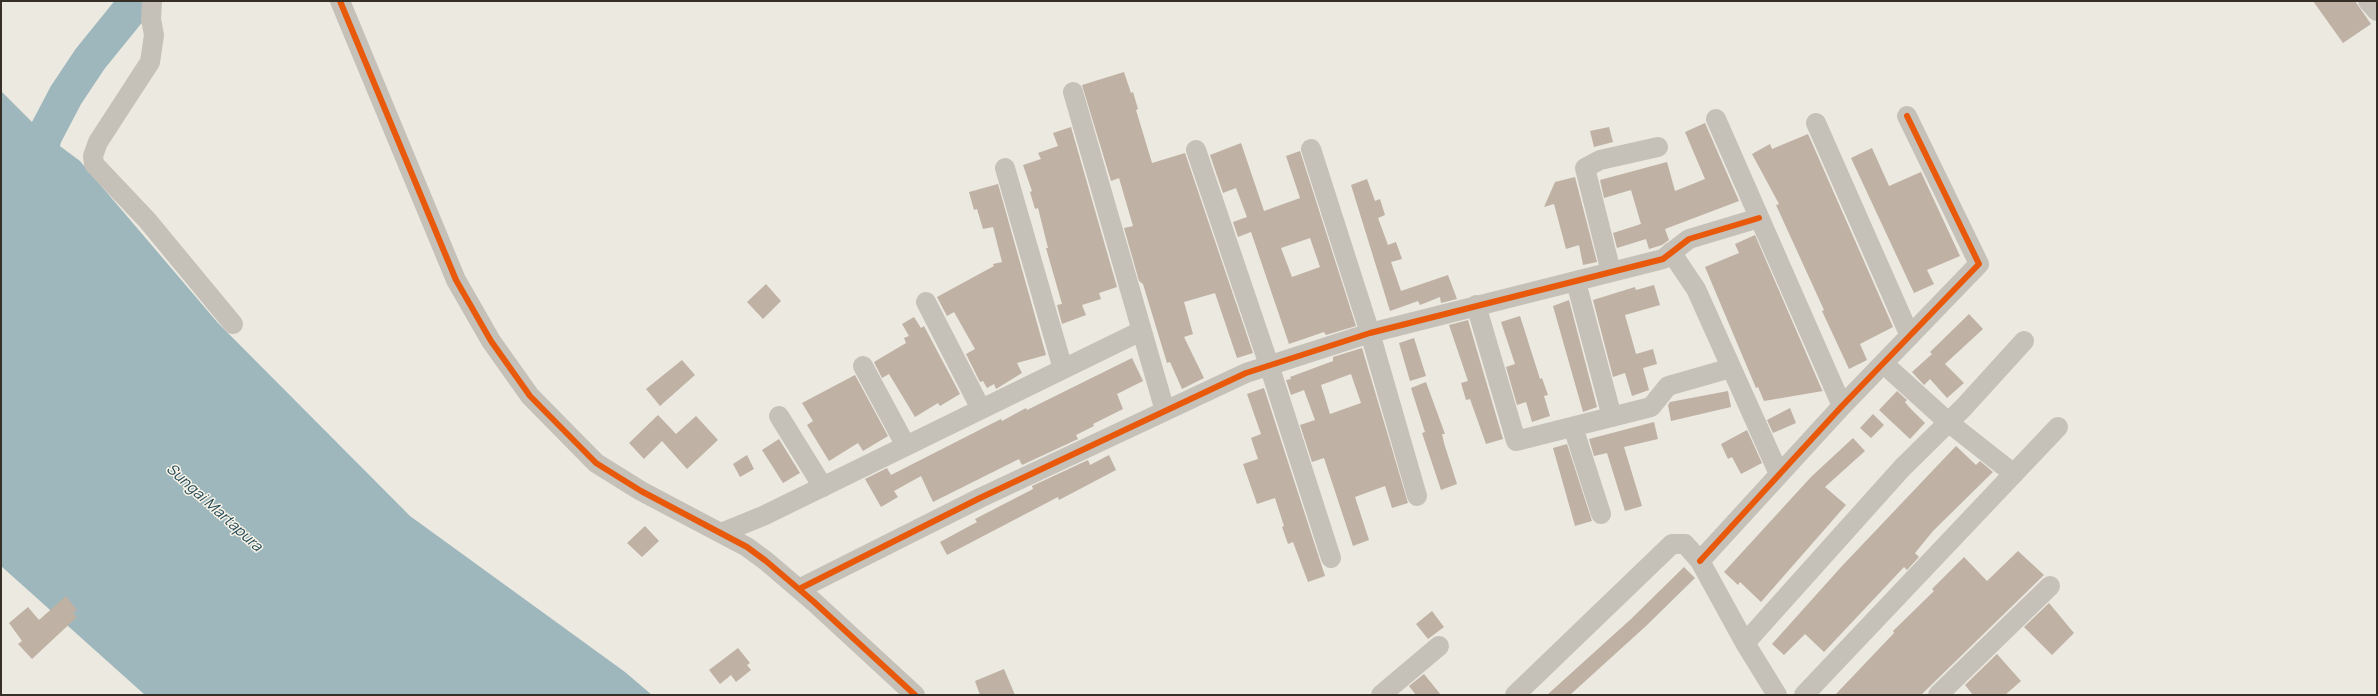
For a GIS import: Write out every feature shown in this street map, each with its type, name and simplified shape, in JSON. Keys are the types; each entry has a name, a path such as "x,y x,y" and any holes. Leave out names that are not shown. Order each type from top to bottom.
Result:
{"street":[{"path":"152,1 151,19 154,35 150,62 98,142 93,156 94,164 147,220 233,324"},
{"path":"340,1 456,280 491,341 530,396 596,462 641,491 747,547 799,589 915,695"},
{"path":"2368,1 2377,11"},
{"path":"1073,92 1165,411"},
{"path":"1700,561 1842,406 1979,264 1907,116"},
{"path":"1716,119 1842,406"},
{"path":"1816,123 1910,336"},
{"path":"1611,272 1585,168 1591,163 1600,160 1658,147"},
{"path":"1311,149 1370,333 1417,496"},
{"path":"1196,150 1269,365 1331,558"},
{"path":"1005,168 1062,369"},
{"path":"799,589 980,498 1246,373 1370,333 1663,259 1689,239 1759,218"},
{"path":"1671,252 1696,289 1779,474"},
{"path":"1576,282 1612,417"},
{"path":"926,302 981,409"},
{"path":"1476,305 1516,441 1651,407 1668,386 1731,368"},
{"path":"721,533 763,516 1141,331"},
{"path":"1745,643 1902,468 1948,422 2024,341"},
{"path":"1884,364 1948,422 2014,474"},
{"path":"863,366 906,446"},
{"path":"779,416 823,487"},
{"path":"1573,427 1601,514"},
{"path":"1804,695 2058,427"},
{"path":"1514,695 1672,544 1686,544 1700,561 1745,643 1777,695"},
{"path":"1938,695 2050,586"},
{"path":"1382,695 1439,646"}],"water":[{"name":"Sungai Martapura","path":"1,91 45,135 80,161 218,323 410,516 625,672 652,695 145,695 1,566"}],"building":[{"path":"2313,1 2355,1 2371,24 2343,43"},
{"path":"1124,72 1131,93 1133,92 1138,109 1136,110 1152,163 1185,153 1253,353 1237,358 1215,293 1184,302 1193,334 1184,337 1204,378 1182,389 1170,362 1167,363 1143,284 1139,281 1124,228 1133,226 1119,178 1111,181 1082,85"},
{"path":"1705,123 1739,201 1665,229 1669,240 1662,245 1649,249 1646,239 1617,248 1613,233 1641,224 1631,190 1604,198 1600,180 1667,162 1675,191 1705,179 1685,132"},
{"path":"1071,127 1117,287 1099,293 1101,299 1082,305 1086,315 1062,324 1057,305 1062,304 1046,248 1048,248 1038,208 1035,209 1030,192 1032,191 1023,165 1041,159 1038,153 1058,146 1053,133"},
{"path":"1609,127 1613,142 1594,147 1590,131"},
{"path":"1808,134 1893,327 1860,344 1867,360 1849,369 1776,205 1779,204 1752,154 1770,144 1772,149"},
{"path":"1241,143 1264,211 1300,198 1286,156 1300,151 1356,326 1326,335 1324,332 1289,344 1251,232 1238,237 1233,222 1247,217 1236,188 1223,193 1210,155","holes":["1310,238 1320,267 1292,277 1281,248"]},
{"path":"1872,148 1889,186 1921,172 1960,256 1927,270 1934,284 1914,293 1851,158"},
{"path":"1575,177 1597,262 1583,265 1579,245 1566,249 1554,204 1544,207 1555,182"},
{"path":"1367,179 1375,201 1380,199 1385,215 1378,218 1388,245 1396,242 1402,259 1391,262 1401,291 1448,275 1457,299 1441,303 1440,297 1420,305 1418,301 1390,311 1351,185"},
{"path":"998,184 1046,355 1017,363 1022,373 996,389 994,384 987,388 983,381 980,382 966,354 975,349 954,312 947,316 937,297 994,266 993,264 1002,262 993,227 983,229 977,209 974,210 969,192"},
{"path":"1755,235 1823,391 1764,401 1758,387 1756,388 1705,267 1739,253 1735,244"},
{"path":"766,284 781,301 763,319 747,302"},
{"path":"1654,285 1660,305 1625,315 1636,354 1653,349 1657,364 1643,368 1649,390 1632,396 1625,373 1613,377 1593,300 1635,287 1636,290"},
{"path":"1569,300 1597,407 1583,412 1553,306"},
{"path":"1969,314 1983,329 1945,364 1964,383 1947,398 1930,379 1924,385 1912,372 1932,354 1930,352"},
{"path":"1520,316 1540,379 1542,378 1548,395 1544,396 1550,416 1532,422 1526,402 1517,405 1506,367 1515,364 1501,322"},
{"path":"914,317 921,328 924,326 960,394 940,406 938,403 915,417 889,374 882,378 874,362 906,343 904,338 909,336 902,324"},
{"path":"1468,320 1503,439 1486,444 1470,399 1466,400 1461,383 1468,381 1449,325"},
{"path":"1414,338 1426,376 1410,381 1399,343"},
{"path":"1362,348 1408,503 1392,508 1385,486 1355,497 1369,540 1353,546 1324,458 1312,462 1300,425 1315,420 1304,390 1291,395 1286,380 1291,379 1290,377 1333,361 1333,357","holes":["1351,374 1361,403 1330,414 1321,385"]},
{"path":"1132,358 1143,381 1117,394 1123,409 1093,424 1094,426 1076,435 1078,439 1022,465 1019,459 933,502 921,476 894,491 898,497 881,507 865,479 887,468 891,475 1001,419 1002,421 1026,408 1027,410"},
{"path":"682,360 695,375 660,406 646,389"},
{"path":"855,375 888,436 863,451 858,443 829,461 807,425 813,421 802,403"},
{"path":"1426,382 1445,434 1442,434 1444,443 1457,484 1441,490 1422,433 1425,432 1411,388"},
{"path":"1264,388 1325,576 1308,582 1293,542 1288,544 1275,498 1257,504 1243,464 1258,459 1251,438 1261,434 1247,394"},
{"path":"1728,391 1731,407 1671,421 1668,405 1670,402"},
{"path":"1897,391 1907,400 1905,402 1925,423 1910,439 1879,410"},
{"path":"1790,408 1796,423 1773,433 1767,420"},
{"path":"1873,414 1884,425 1871,438 1860,428"},
{"path":"658,415 676,434 696,416 718,440 687,469 662,441 644,459 629,443"},
{"path":"1654,422 1658,439 1624,447 1642,506 1625,511 1607,453 1594,456 1589,439"},
{"path":"1747,430 1762,463 1741,474 1732,457 1728,459 1721,444"},
{"path":"1853,438 1865,451 1825,487 1846,505 1761,602 1740,582 1738,585 1724,572 1811,477"},
{"path":"779,439 800,473 783,483 762,450"},
{"path":"1567,444 1592,521 1575,526 1553,448"},
{"path":"1956,446 1976,465 1980,461 1993,472 1933,531 1915,553 1919,557 1907,570 1904,567 1824,652 1805,634 1784,655 1772,644 1842,566"},
{"path":"747,455 754,469 740,477 733,464"},
{"path":"1109,455 1116,470 1059,500 1058,497 947,555 940,542 977,522 975,519 1033,489 1032,486 1088,460 1090,465"},
{"path":"645,526 659,541 642,557 627,543"},
{"path":"2018,551 2044,575 1921,695 1835,695 1894,633 1893,631 1934,591 1932,589 1964,557 1987,581"},
{"path":"1684,567 1695,578 1646,626 1571,694 1547,695 1631,619"},
{"path":"66,596 77,610 73,613 77,617 32,659 18,644 22,641 9,623 28,607 39,620"},
{"path":"2049,603 2074,633 2052,655 2024,627"},
{"path":"1432,611 1444,627 1428,639 1416,624"},
{"path":"738,648 750,663 747,665 751,670 736,682 731,675 720,684 709,670"},
{"path":"1997,654 2021,681 2005,695 1973,695 1965,685"},
{"path":"1004,669 1015,695 980,695 975,681"},
{"path":"1424,674 1441,695 1416,695 1409,686"}],"waterway":[{"path":"31,181 45,135 66,95 90,59 137,1"}],"cycle path":[{"path":"340,1 456,280 491,341 530,396 596,463 641,491 747,547 766,561 814,602 915,695"},
{"path":"1700,561 1842,406 1979,264 1907,116"},
{"path":"799,589 980,498 1246,373 1370,333 1663,259 1689,239 1759,218"}]}
